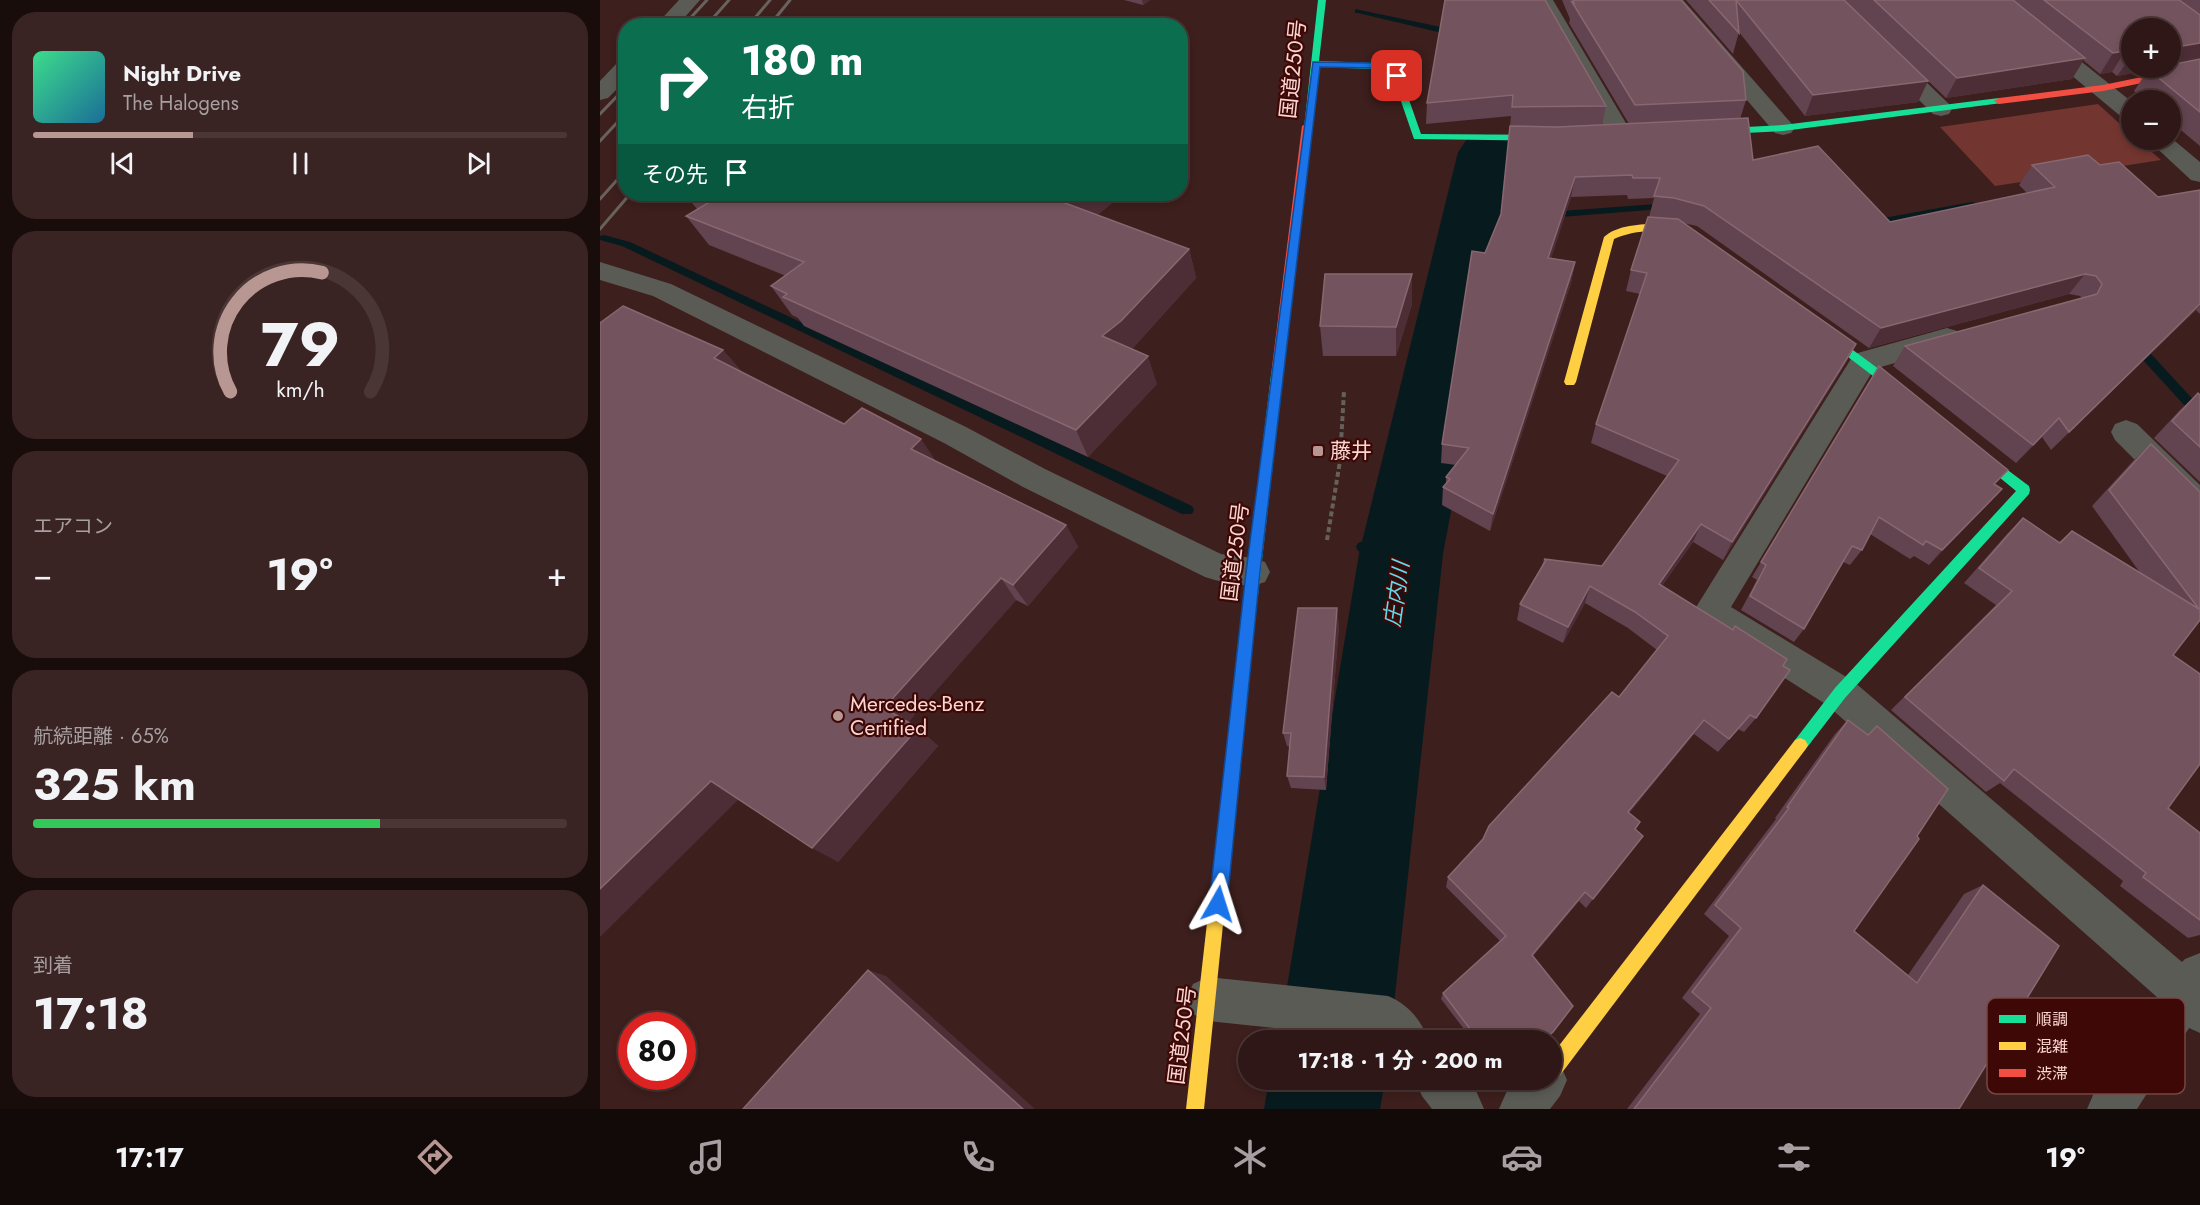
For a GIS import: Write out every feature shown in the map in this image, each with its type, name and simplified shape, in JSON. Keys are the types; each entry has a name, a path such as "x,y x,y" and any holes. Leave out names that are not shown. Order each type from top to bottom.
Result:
{"main road":[{"name":"国道250号","path":"1195,1109 1253,572 1322,0"},
{"path":"1316,64 1374,66 1397,76 1417,137 1565,138"},
{"path":"1691,132 1783,128 1941,109 2103,88 2200,68"},
{"path":"1570,382 1609,237 1619,231 1661,227 1687,234 1696,240"},
{"path":"1808,321 1864,361 1917,404"},
{"path":"1562,1057 1840,693 2024,490 1961,440"}],"street":[{"path":"673,18 690,0"},
{"path":"1543,0 1621,135"},
{"path":"1672,0 1783,128"},
{"path":"1829,0 1941,109"},
{"path":"1991,0 2121,104"},
{"path":"600,93 618,75"},
{"path":"2171,150 2200,175"},
{"path":"600,271 662,290 945,429 1034,478 1217,567 1253,572"},
{"path":"1978,330 1864,361 1710,612 1840,693 2169,979 2195,994 2185,1008"},
{"path":"2126,432 2200,505"},
{"path":"1208,999 1288,1006 1398,1030"},
{"path":"1446,1090 1461,1109"},
{"path":"1522,1109 1536,1090"},
{"path":"2110,1109 2121,1094"}],"path":[{"path":"1327,540 1340,461 1344,392"}],"shaded area":[{"path":"2098,104 2121,125 2121,150 2150,150 2161,160 1995,186 1940,127"}],"building":[{"path":"1445,0 1545,0 1606,106 1512,107 1513,95 1427,103"},
{"path":"1573,0 1681,0 1743,71 1746,100 1635,105 1572,2 1574,3"},
{"path":"1709,0 1736,0 1739,33"},
{"path":"1736,0 1844,0 1928,81 1813,95"},
{"path":"1874,0 2013,0 2085,58 1957,78"},
{"path":"2044,0 2179,0 2200,15 2200,43 2181,46 2181,18 2121,18 2121,52 2113,53"},
{"path":"2200,59 2200,112 2181,96 2181,90 2173,90 2159,78 2181,78 2181,63"},
{"path":"1748,118 1753,160 1818,146 1890,222 2055,187 2032,165 2088,155 2100,165 2119,162 2158,197 2200,190 2200,304 2069,432 2059,418 2033,445 1905,346 2097,294 2102,284 2096,276 2085,274 1881,328 1704,206 1674,198 1654,196 1660,178 1633,178 1632,175 1575,177 1548,258 1575,262 1493,514 1443,487 1450,479 1446,477 1469,448 1442,444 1472,251 1485,253 1501,214 1510,126 1557,127"},
{"path":"703,201 1068,201 1065,203 1189,249 1121,321 1102,336 1148,356 1076,430 783,297 787,294 771,286 804,262 686,216 708,203"},
{"path":"1648,217 1678,219 1856,344 1732,542 1701,524 1659,584 1733,630 1735,626 1787,659 1783,666 1790,670 1756,718 1750,715 1729,739 1704,720 1628,812 1640,822 1635,829 1643,836 1593,899 1585,892 1532,955 1573,1006 1555,1030 1471,1030 1443,993 1506,936 1448,877 1483,839 1489,826 1612,692 1619,697 1668,636 1635,612 1590,586 1568,627 1520,604 1546,560 1544,559 1602,566 1679,460 1596,424 1647,273 1631,270"},
{"path":"1325,274 1412,274 1396,327 1320,326"},
{"path":"623,306 723,350 714,358 844,424 862,408 921,439 911,449 1066,525 1013,585 1001,578 884,708 918,728 812,848 711,781 600,889 600,323"},
{"path":"1879,366 2008,470 1994,484 2002,489 1942,550 1926,541 1923,545 1879,517 1862,550 1852,546 1804,629 1750,596 1766,565 1761,562"},
{"path":"2198,393 2200,395 2200,447 2172,421"},
{"path":"2151,444 2200,492 2200,620 2173,655 2200,674 2200,764 2168,808 2200,833 2200,920 2143,877 2146,873 2014,769 2004,781 1905,697 2012,591 1979,568 2023,518 2060,543 2072,531 2199,609 2109,490"},
{"path":"1298,608 1337,608 1324,777 1287,776 1291,733 1283,733"},
{"path":"1848,720 1868,735 1877,726 1948,789 1917,836 1919,839 1854,931 1917,983 1983,885 2059,946 2027,998 1987,998 1987,1063 1959,1109 1634,1109 1711,1008 1692,992 1741,928 1715,905 1789,808 1787,807"},
{"path":"868,970 1023,1109 743,1109"}],"waterway":[{"path":"1358,11 1455,33"},
{"name":"庄内川","path":"1336,1030 1401,554 1488,152"},
{"path":"1478,199 1518,215"},
{"path":"1870,218 1889,220 1972,205"},
{"path":"1548,215 1670,206"},
{"path":"604,238 626,244 1187,510"},
{"path":"2136,345 2200,415"},
{"path":"1363,547 1401,554"},
{"name":"庄内川","path":"1322,1109 1325,1090"}],"railway":[{"path":"690,18 707,0"},
{"path":"713,18 729,0"},
{"path":"755,18 770,0"},
{"path":"775,18 790,0"},
{"path":"600,114 618,95"},
{"path":"600,141 618,122"},
{"path":"600,199 618,179"},
{"path":"600,229 624,201"}],"traffic: fast":[{"path":"1307,126 1322,0"},
{"path":"1316,64 1374,66 1397,76 1417,137 1552,138"},
{"path":"1706,132 1783,128 1999,101"},
{"path":"1815,326 1910,398"},
{"path":"1240,692 1277,375"},
{"path":"1800,745 1840,693 2024,490 1969,446"}],"traffic: slow":[{"path":"1570,382 1609,237 1628,230 1648,227 1688,234"},
{"path":"1195,1109 1240,692"},
{"path":"1562,1057 1800,745"}],"traffic: jam":[{"path":"1999,101 2103,88 2200,68"},
{"path":"1277,375 1307,126"}],"place":[{"name":"藤井","path":"1318,451"},
{"name":"Mercedes-Benz Certified","path":"838,716"}],"route":[{"path":"1218,904 1253,572 1316,64 1374,66 1397,76"}]}
